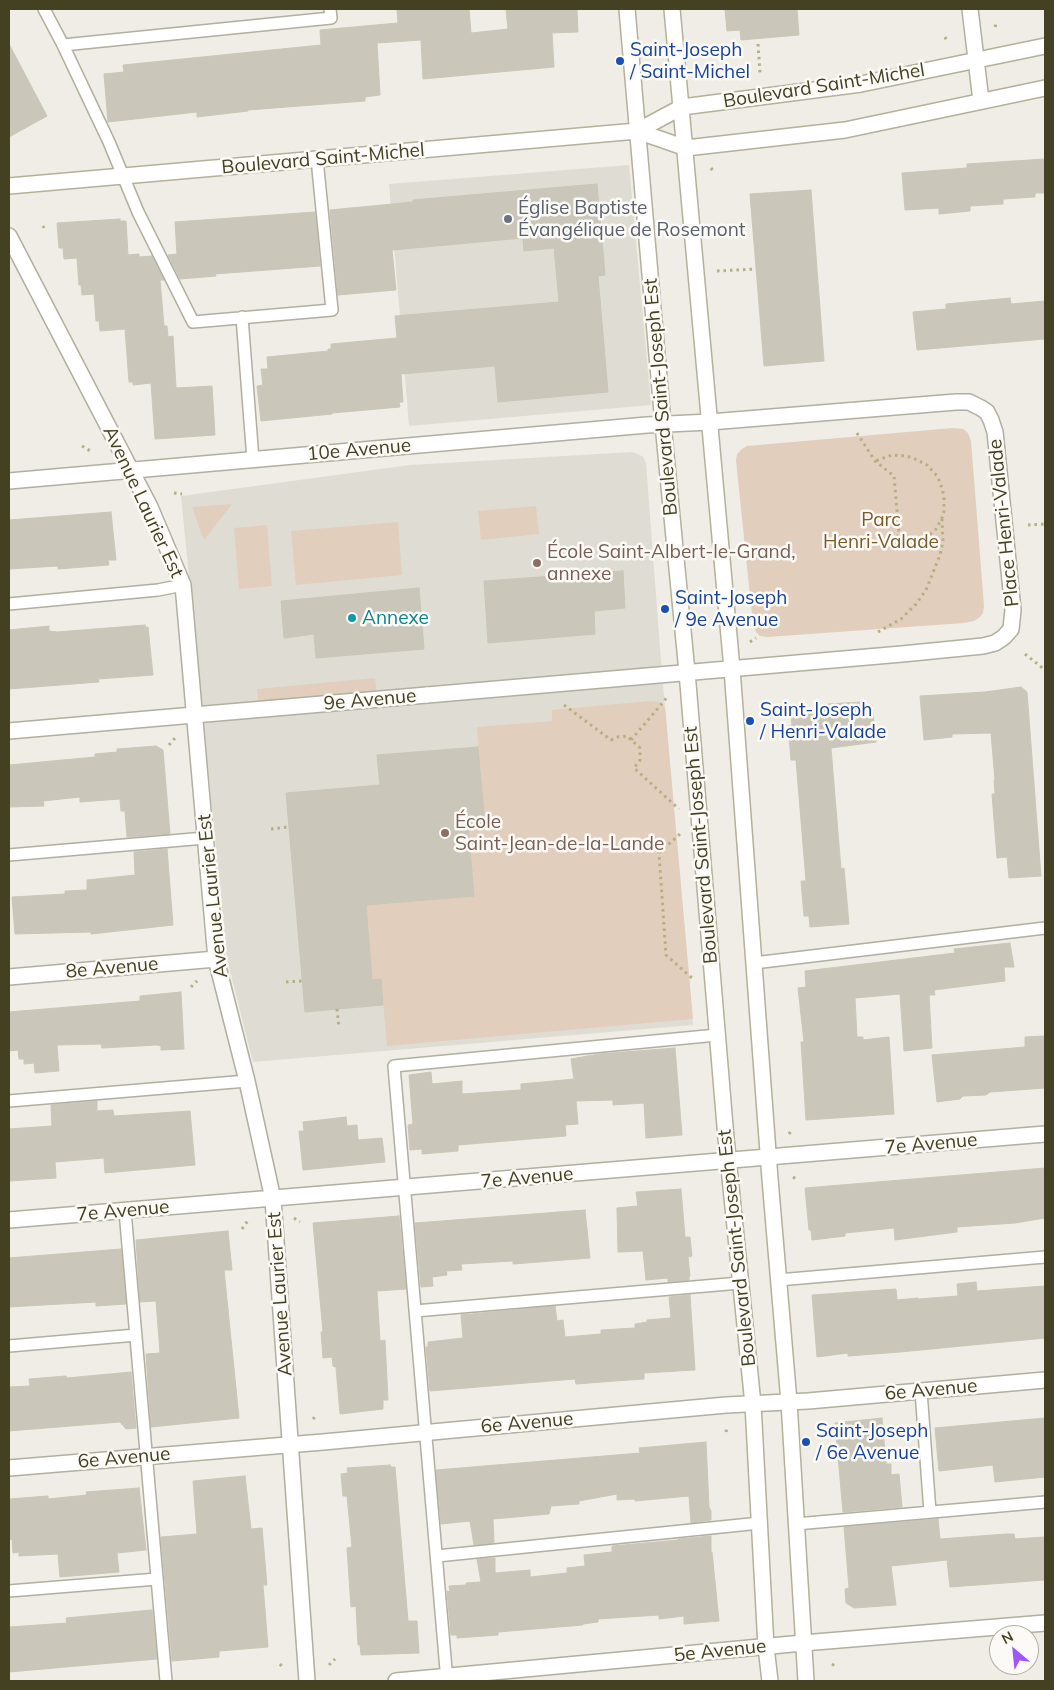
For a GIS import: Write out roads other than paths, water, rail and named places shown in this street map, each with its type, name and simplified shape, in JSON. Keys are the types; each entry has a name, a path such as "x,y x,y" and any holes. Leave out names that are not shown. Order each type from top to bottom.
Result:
{"street":[{"name":"Boulevard Saint-Joseph Est","path":"627,9 663,424 687,672 728,1162 753,1404 766,1647 770,1681"},
{"name":"Boulevard Saint-Joseph Est","path":"672,9 732,669 768,1158 789,1402 802,1642 806,1681"},
{"path":"970,9 981,101"},
{"name":"Boulevard Saint-Michel","path":"9,186 637,131 682,107 861,84 1045,46"},
{"name":"Boulevard Saint-Michel","path":"637,131 686,148 845,130 1045,88"},
{"name":"Avenue Laurier Est","path":"9,236 150,507 183,585 216,959 247,1081 273,1199 307,1681"},
{"name":"Place Henri-Valade","path":"710,422 956,402 969,402 981,408 991,420 995,432 1013,610 1011,629 995,643 983,646 732,669"},
{"name":"10e Avenue","path":"9,481 663,424 710,422"},
{"name":"9e Avenue","path":"9,731 732,669"},
{"name":"8e Avenue","path":"9,977 216,959"},
{"name":"7e Avenue","path":"9,1220 728,1162 1045,1134"},
{"name":"6e Avenue","path":"9,1468 1045,1380"},
{"name":"5e Avenue","path":"396,1681 447,1679 802,1642 1045,1623"}],"lane":[{"path":"44,9 109,142 138,212 192,322 332,310 317,159"},
{"path":"63,45 331,18 330,9"},
{"path":"242,317 253,460"},
{"path":"9,604 158,590 183,585"},
{"path":"9,855 205,838"},
{"path":"754,963 1045,928"},
{"path":"447,1679 394,1066 717,1035"},
{"path":"9,1101 247,1081"},
{"path":"125,1211 166,1681"},
{"path":"778,1280 1045,1257"},
{"path":"415,1311 740,1283"},
{"path":"9,1346 136,1335"},
{"path":"920,1391 930,1512"},
{"path":"796,1524 1045,1502"},
{"path":"437,1556 760,1523"},
{"path":"9,1591 157,1579"}],"place":[{"name":"Saint-Joseph / Saint-Michel","path":"620,61"},
{"name":"Église Baptiste Évangélique de Rosemont","path":"508,219"},
{"name":"École Saint-Albert-le-Grand, annexe","path":"537,563"},
{"name":"Saint-Joseph / 9e Avenue","path":"665,609"},
{"name":"Annexe","path":"352,618"},
{"name":"Saint-Joseph / Henri-Valade","path":"750,721"},
{"name":"École Saint-Jean-de-la-Lande","path":"445,833"},
{"name":"Saint-Joseph / 6e Avenue","path":"806,1442"}],"park label":[{"name":"Parc Henri-Valade","path":"881,531"}]}
